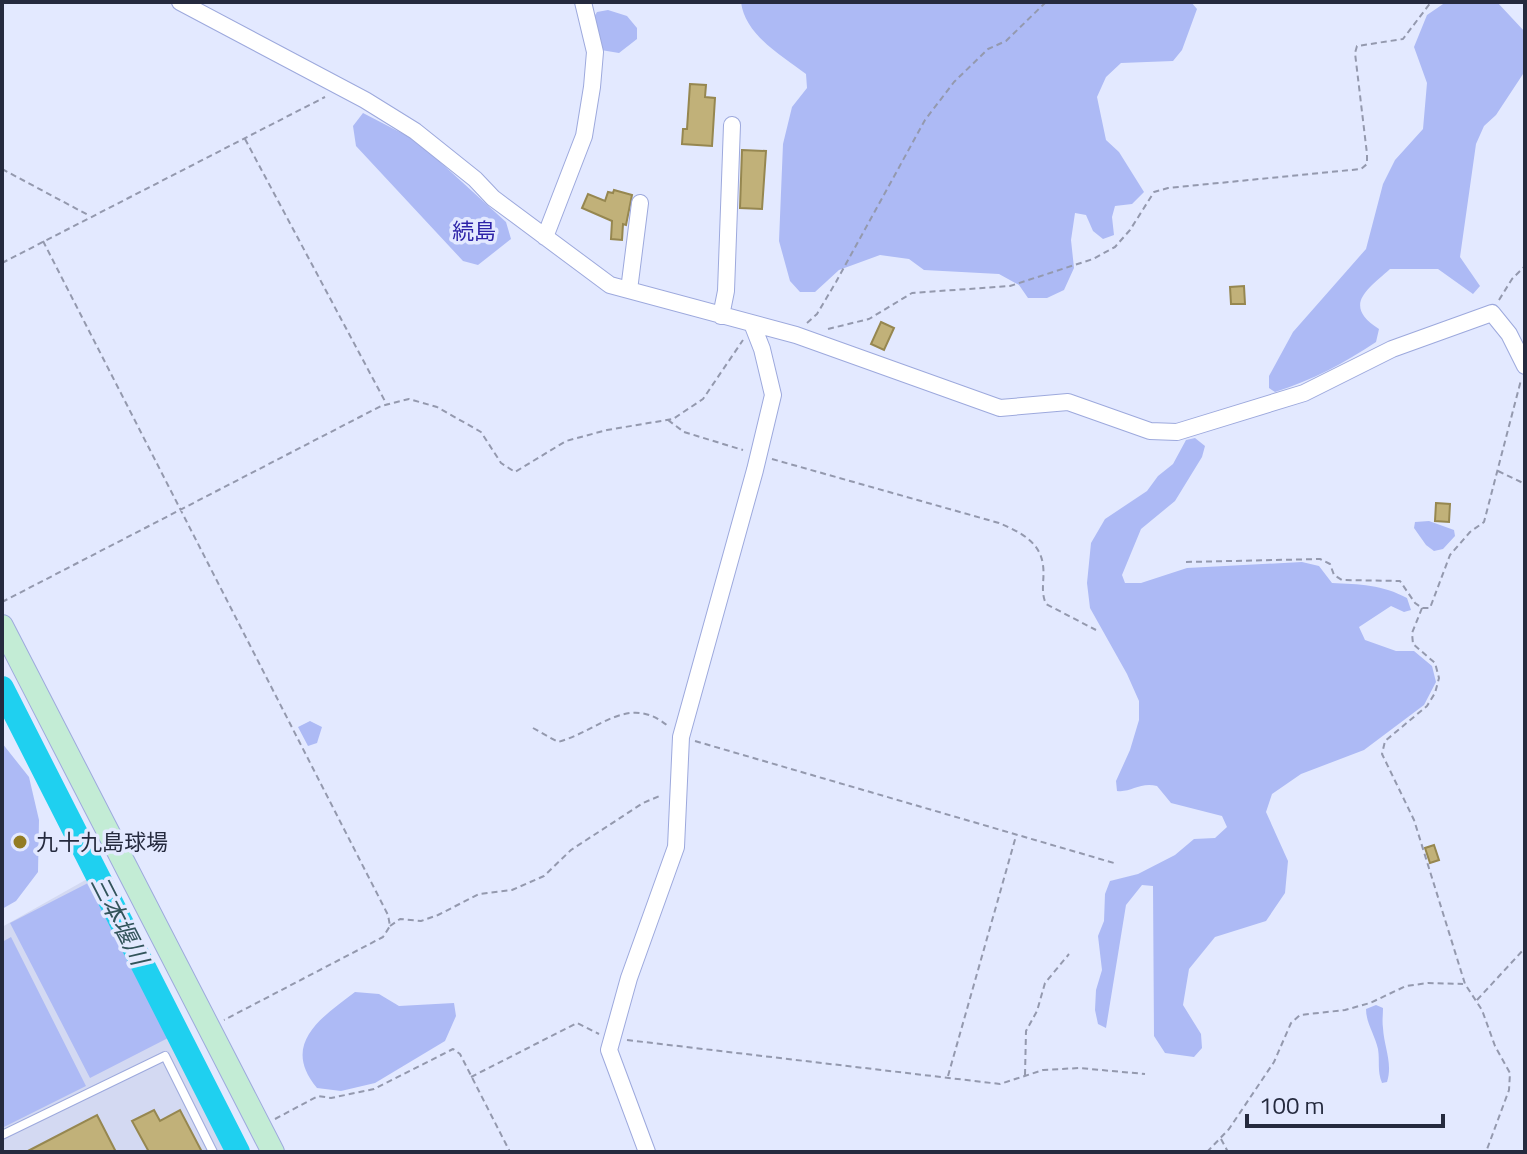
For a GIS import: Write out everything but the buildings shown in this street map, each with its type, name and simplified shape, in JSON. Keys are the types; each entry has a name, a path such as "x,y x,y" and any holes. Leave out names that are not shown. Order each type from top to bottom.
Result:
{"street":[{"path":"180,2 342,88 415,131 475,179 493,198 610,285 753,326 796,335 1000,408 1068,402 1150,431 1177,432 1304,393 1392,349 1492,313 1509,334 1525,365"},
{"path":"545,237 584,136 592,87 595,52 583,2"},
{"path":"721,316 726,291 732,125"},
{"path":"629,290 640,203"},
{"path":"647,1152 609,1050 610,1041 676,847 681,737 773,395 753,326"},
{"path":"2,626 273,1152"}],"lane":[{"path":"2,1135 165,1056 213,1152"}],"path":[{"path":"796,335 817,314 932,110 954,82 988,49 1006,41 1046,2"},
{"path":"825,330 869,319 894,301 912,293 1010,286 1093,259 1115,247 1130,230 1154,192 1168,188 1361,169 1367,164 1367,154 1355,53 1357,46 1403,39 1431,2"},
{"path":"2,263 342,88"},
{"path":"245,138 387,405"},
{"path":"2,169 91,217"},
{"path":"43,241 388,915 390,926"},
{"path":"1492,313 1512,279 1525,266"},
{"path":"2,602 387,405 409,399 437,407 481,432 501,463 515,472 566,441 607,430 667,420 703,399 753,326"},
{"path":"1186,562 1320,559 1330,564 1334,575 1342,580 1400,581 1415,603 1422,608 1430,608 1450,555 1470,532 1484,522 1525,365"},
{"path":"667,420 684,432 999,523 1025,534 1044,564 1041,592 1046,604 1096,630"},
{"path":"1497,470 1525,487"},
{"path":"1422,608 1412,633 1413,644 1435,663 1439,678 1435,693 1427,706 1385,741 1382,754 1414,820 1465,984 1477,1001 1510,1073 1509,1090 1486,1152"},
{"path":"533,728 558,742 573,738 618,713 652,713 681,737 1114,863"},
{"path":"209,1028 383,937 390,926 400,919 421,921 479,894 512,890 544,876 571,850 631,811 678,789"},
{"path":"948,1076 1016,835"},
{"path":"1477,1001 1525,948"},
{"path":"1025,1076 1026,1031 1037,1011 1045,983 1069,954"},
{"path":"1207,1152 1221,1138 1274,1062 1291,1023 1300,1015 1345,1010 1370,1003 1406,986 1465,984"},
{"path":"471,1077 577,1023 610,1041 628,1040 1000,1084 1043,1070 1079,1068 1145,1074"},
{"path":"260,1127 318,1096 331,1098 374,1089 453,1049 460,1054 510,1152"},
{"path":"1221,1138 1228,1152"}],"shaded area":[{"path":"89,878 233,1152 2,1152 2,927"}],"green space":[{"path":"741,2 1191,2 1197,9 1182,50 1173,61 1121,63 1106,77 1097,97 1106,140 1119,152 1144,192 1132,204 1115,206 1112,217 1114,235 1103,239 1093,231 1086,215 1075,213 1071,240 1074,268 1064,290 1047,298 1028,298 1019,285 999,274 924,270 909,259 880,255 839,270 815,292 800,292 790,281 779,241 783,144 792,107 807,88 806,74 757,35 749,25"},
{"path":"1446,2 1497,2 1525,32 1525,71 1496,115 1484,126 1476,144 1460,257 1480,286 1473,294 1438,269 1390,269 1367,291 1360,305 1368,320 1379,329 1376,342 1328,370 1275,392 1269,388 1269,376 1293,332 1366,249 1383,184 1395,160 1423,129 1427,83 1414,47 1427,15"},
{"path":"608,10 627,16 637,28 637,39 619,53 601,50 594,17 597,12"},
{"name":"続島","path":"363,113 417,141 506,222 511,239 478,265 463,261 356,146 353,126"},
{"path":"1195,438 1205,446 1202,457 1175,501 1141,529 1122,575 1125,583 1141,583 1187,568 1302,562 1319,566 1332,583 1380,588 1407,598 1411,610 1404,612 1391,606 1359,627 1365,640 1396,651 1414,651 1432,666 1436,682 1424,705 1364,750 1301,774 1272,794 1266,812 1288,861 1285,893 1266,921 1215,937 1189,969 1183,1005 1201,1034 1202,1048 1194,1057 1165,1053 1154,1036 1153,886 1142,885 1126,905 1106,1028 1098,1024 1096,990 1102,970 1098,936 1104,921 1105,894 1110,881 1138,874 1175,855 1194,839 1215,838 1227,827 1222,816 1171,803 1157,786 1145,785 1117,791 1116,781 1139,720 1139,701 1090,608 1087,583 1091,543 1105,519 1147,491 1158,476 1173,464 1186,440"},
{"path":"1429,521 1454,530 1455,536 1443,549 1434,551 1414,528 1415,522"},
{"path":"310,721 322,727 317,743 308,746 298,727"},
{"name":"九十九島球場","path":"2,743 29,777 39,820 38,872 16,901 2,909"},
{"path":"88,883 168,1038 90,1078 10,923"},
{"path":"11,937 86,1086 2,1128 2,942"},
{"path":"355,992 379,994 399,1006 454,1003 456,1016 445,1041 375,1083 341,1091 317,1088 307,1072 303,1058 304,1045 319,1022"},
{"path":"1376,1005 1383,1008 1389,1062 1387,1082 1382,1083 1378,1049 1366,1014 1366,1009"}],"waterway":[{"name":"三本堰川","path":"2,688 238,1152"}],"place":[{"name":"九十九島球場","path":"20,842"}]}
